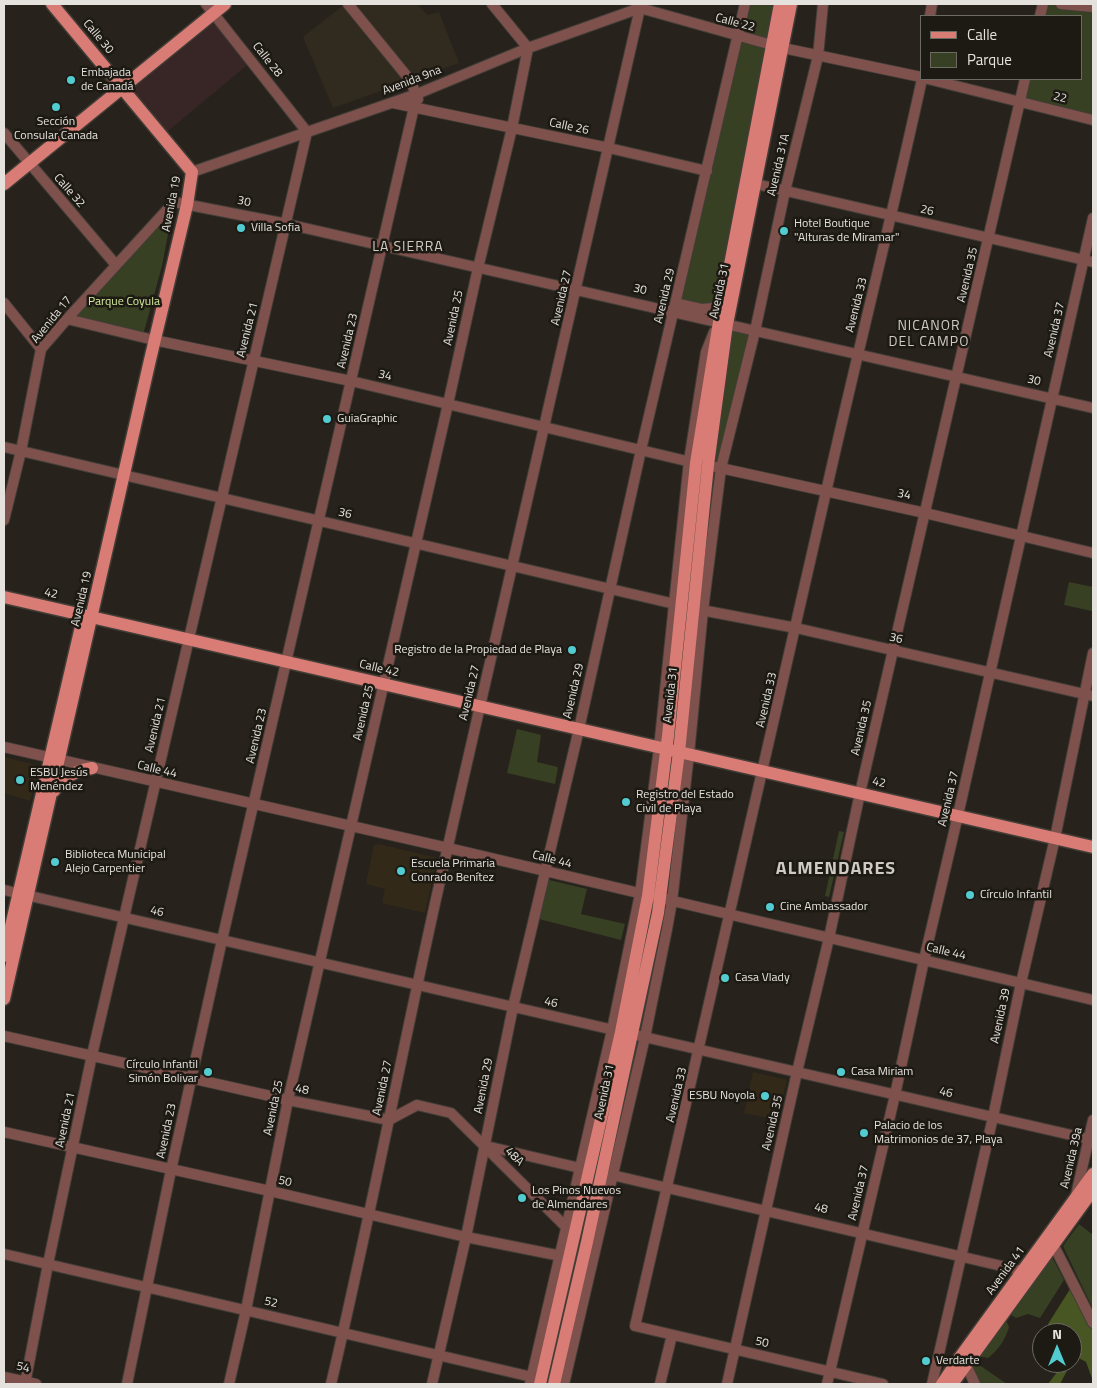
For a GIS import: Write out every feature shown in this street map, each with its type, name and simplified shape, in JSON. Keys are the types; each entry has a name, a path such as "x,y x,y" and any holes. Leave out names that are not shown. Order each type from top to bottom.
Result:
{"main road":[{"name":"Calle 30","path":"52,4 123,87"},
{"path":"4,184 123,87 210,8 225,4"},
{"name":"Avenida 31","path":"534,1382 655,897 684,753 688,607 698,463 723,323 756,184 778,47 780,4"},
{"name":"Avenida 31","path":"723,323 723,300 778,47 791,4"},
{"path":"123,87 192,172"},
{"name":"Avenida 19","path":"4,999 23,894 151,338 192,172"},
{"name":"42","path":"4,597 88,616"},
{"name":"Avenida 31","path":"655,897 663,748 688,607"},
{"name":"Calle 42","path":"88,616 663,748"},
{"name":"42","path":"663,748 1093,847"},
{"name":"Avenida 19","path":"4,956 50,798 55,759"},
{"path":"50,798 57,786 65,778 77,771 92,768"},
{"name":"Avenida 31","path":"554,1384 621,1032"},
{"name":"Avenida 41","path":"952,1384 962,1362 1023,1271 1093,1174"},
{"name":"Avenida 41","path":"942,1384 962,1362 1054,1246 1093,1190"}],"street":[{"path":"348,4 410,80 421,107 425,110"},
{"path":"492,4 528,48"},
{"name":"Avenida 29","path":"432,1384 466,1237 513,1007 579,729 641,450 745,4"},
{"name":"Avenida 31A","path":"756,331 785,191 818,56 822,4"},
{"path":"1061,4 1093,6"},
{"name":"Avenida 9na","path":"192,172 417,94 528,48 638,6"},
{"name":"Calle 22","path":"638,6 737,37 920,78"},
{"name":"Avenida 27","path":"331,1384 344,1333 417,985 511,566 577,290 638,6"},
{"name":"Calle 28","path":"210,8 307,132"},
{"name":"Avenida 25","path":"229,1384 246,1310 288,1100 478,268 512,128 528,48"},
{"name":"Avenida 33","path":"635,1326 732,915 826,492 892,216 921,80"},
{"path":"932,80 1020,101"},
{"name":"Avenida 35","path":"727,1384 829,938 860,793 1025,80"},
{"name":"Avenida 23","path":"127,1384 171,1170 222,940 417,94"},
{"name":"22","path":"1020,101 1093,120"},
{"name":"Calle 26","path":"391,103 609,148 707,171"},
{"name":"Avenida 21","path":"25,1383 92,1055 307,132"},
{"name":"Calle 32","path":"4,133 116,264"},
{"name":"26","path":"756,184 1089,261"},
{"name":"Avenida 17","path":"4,520 21,451 41,349 174,202 183,203"},
{"name":"30","path":"183,203 287,224 577,290 675,308 756,331 1093,408"},
{"name":"Avenida 37","path":"826,1384 895,1095 1051,399 1089,261 1093,218"},
{"path":"675,308 713,308 723,300"},
{"path":"4,303 41,349"},
{"name":"34","path":"67,319 351,381 641,450 925,513 1093,553"},
{"name":"Avenida 31","path":"688,607 706,352 723,323"},
{"name":"Avenida 31","path":"688,607 756,331"},
{"name":"36","path":"4,446 688,607 796,628 1089,695"},
{"path":"4,477 11,487"},
{"name":"Avenida 39","path":"932,1384 993,1117 1021,983 1089,695 1093,653"},
{"name":"Calle 44","path":"4,747 448,848 1093,1000"},
{"name":"46","path":"4,890 1091,1140"},
{"name":"Avenida 31","path":"564,1384 645,1037 655,897"},
{"name":"Avenida 31","path":"534,1382 580,1168 621,1032"},
{"name":"48","path":"4,1036 288,1100 389,1120"},
{"path":"389,1120 417,1105 451,1112 485,1146 580,1168"},
{"name":"Avenida 39a","path":"1074,1200 1091,1140 1093,1120"},
{"name":"50","path":"4,1132 466,1237 561,1256"},
{"name":"48A","path":"485,1146 568,1228"},
{"name":"48","path":"612,1175 863,1232 1023,1271"},
{"path":"1054,1246 1093,1323"},
{"name":"52","path":"4,1254 439,1355 534,1382"},
{"name":"50","path":"635,1326 883,1384"},
{"path":"660,1384 672,1335"},
{"path":"962,1362 975,1384"},
{"name":"54","path":"4,1377 36,1384"}],"shaded area":[{"path":"345,4 418,4 427,15 439,12 459,63 333,108 303,37"},
{"path":"214,13 252,61 162,136 123,87"},
{"name":"ESBU Jesús Menéndez","path":"4,757 40,766 30,801 4,793"},
{"name":"Escuela Primaria Conrado Benítez","path":"379,844 437,858 425,913 382,903 385,889 366,884 374,845"},
{"name":"ESBU Noyola","path":"753,1072 787,1080 777,1120 744,1113"}],"green space":[{"path":"745,4 780,4 723,300 709,304 676,303"},
{"path":"1043,4 1093,7 1093,120 1020,101 1025,80 1082,80 1082,15 1040,15"},
{"name":"Parque Coyula","path":"168,212 172,213 162,266 143,335 73,318"},
{"path":"727,324 755,331 722,466 708,465"},
{"path":"1069,582 1093,587 1092,611 1064,605"},
{"path":"517,729 541,735 537,762 558,767 555,784 507,773"},
{"path":"839,831 844,832 829,897 825,896"},
{"path":"549,880 587,889 581,914 625,924 621,940 539,919"},
{"path":"627,1036 548,1384 545,1384"},
{"path":"1079,1224 1093,1235 1093,1309 1063,1246"},
{"path":"1052,1257 1064,1280 1040,1318 1028,1314 1016,1318 1011,1315"},
{"path":"1072,1286 1093,1329 1093,1381 1086,1362 1082,1360 1082,1323 1049,1323"},
{"path":"1006,1320 1009,1327 1004,1340 998,1348 988,1358 978,1356"},
{"path":"975,1362 1007,1384 980,1384 972,1366"},
{"path":"1056,1373 1066,1373 1060,1384 1048,1384"}],"place":[{"name":"Embajada de Canadá","path":"71,80"},
{"name":"Sección Consular Canada","path":"56,107"},
{"name":"Villa Sofia","path":"241,228"},
{"name":"Hotel Boutique \"Alturas de Miramar\"","path":"784,231"},
{"name":"GuiaGraphic","path":"327,419"},
{"name":"Registro de la Propiedad de Playa","path":"572,650"},
{"name":"ESBU Jesús Menéndez","path":"20,780"},
{"name":"Registro del Estado Civil de Playa","path":"626,802"},
{"name":"Biblioteca Municipal Alejo Carpentier","path":"55,862"},
{"name":"Escuela Primaria Conrado Benítez","path":"401,871"},
{"name":"Círculo Infantil","path":"970,895"},
{"name":"Cine Ambassador","path":"770,907"},
{"name":"Casa Vlady","path":"725,978"},
{"name":"Círculo Infantil Simón Bolivar","path":"208,1072"},
{"name":"Casa Miriam","path":"841,1072"},
{"name":"ESBU Noyola","path":"765,1096"},
{"name":"Palacio de los Matrimonios de 37, Playa","path":"864,1133"},
{"name":"Los Pinos Nuevos de Almendares","path":"522,1198"},
{"name":"Verdarte","path":"926,1361"}],"district":[{"name":"LA SIERRA","path":"408,248"},
{"name":"NICANOR DEL CAMPO","path":"929,336"},
{"name":"ALMENDARES","path":"836,870"}]}
